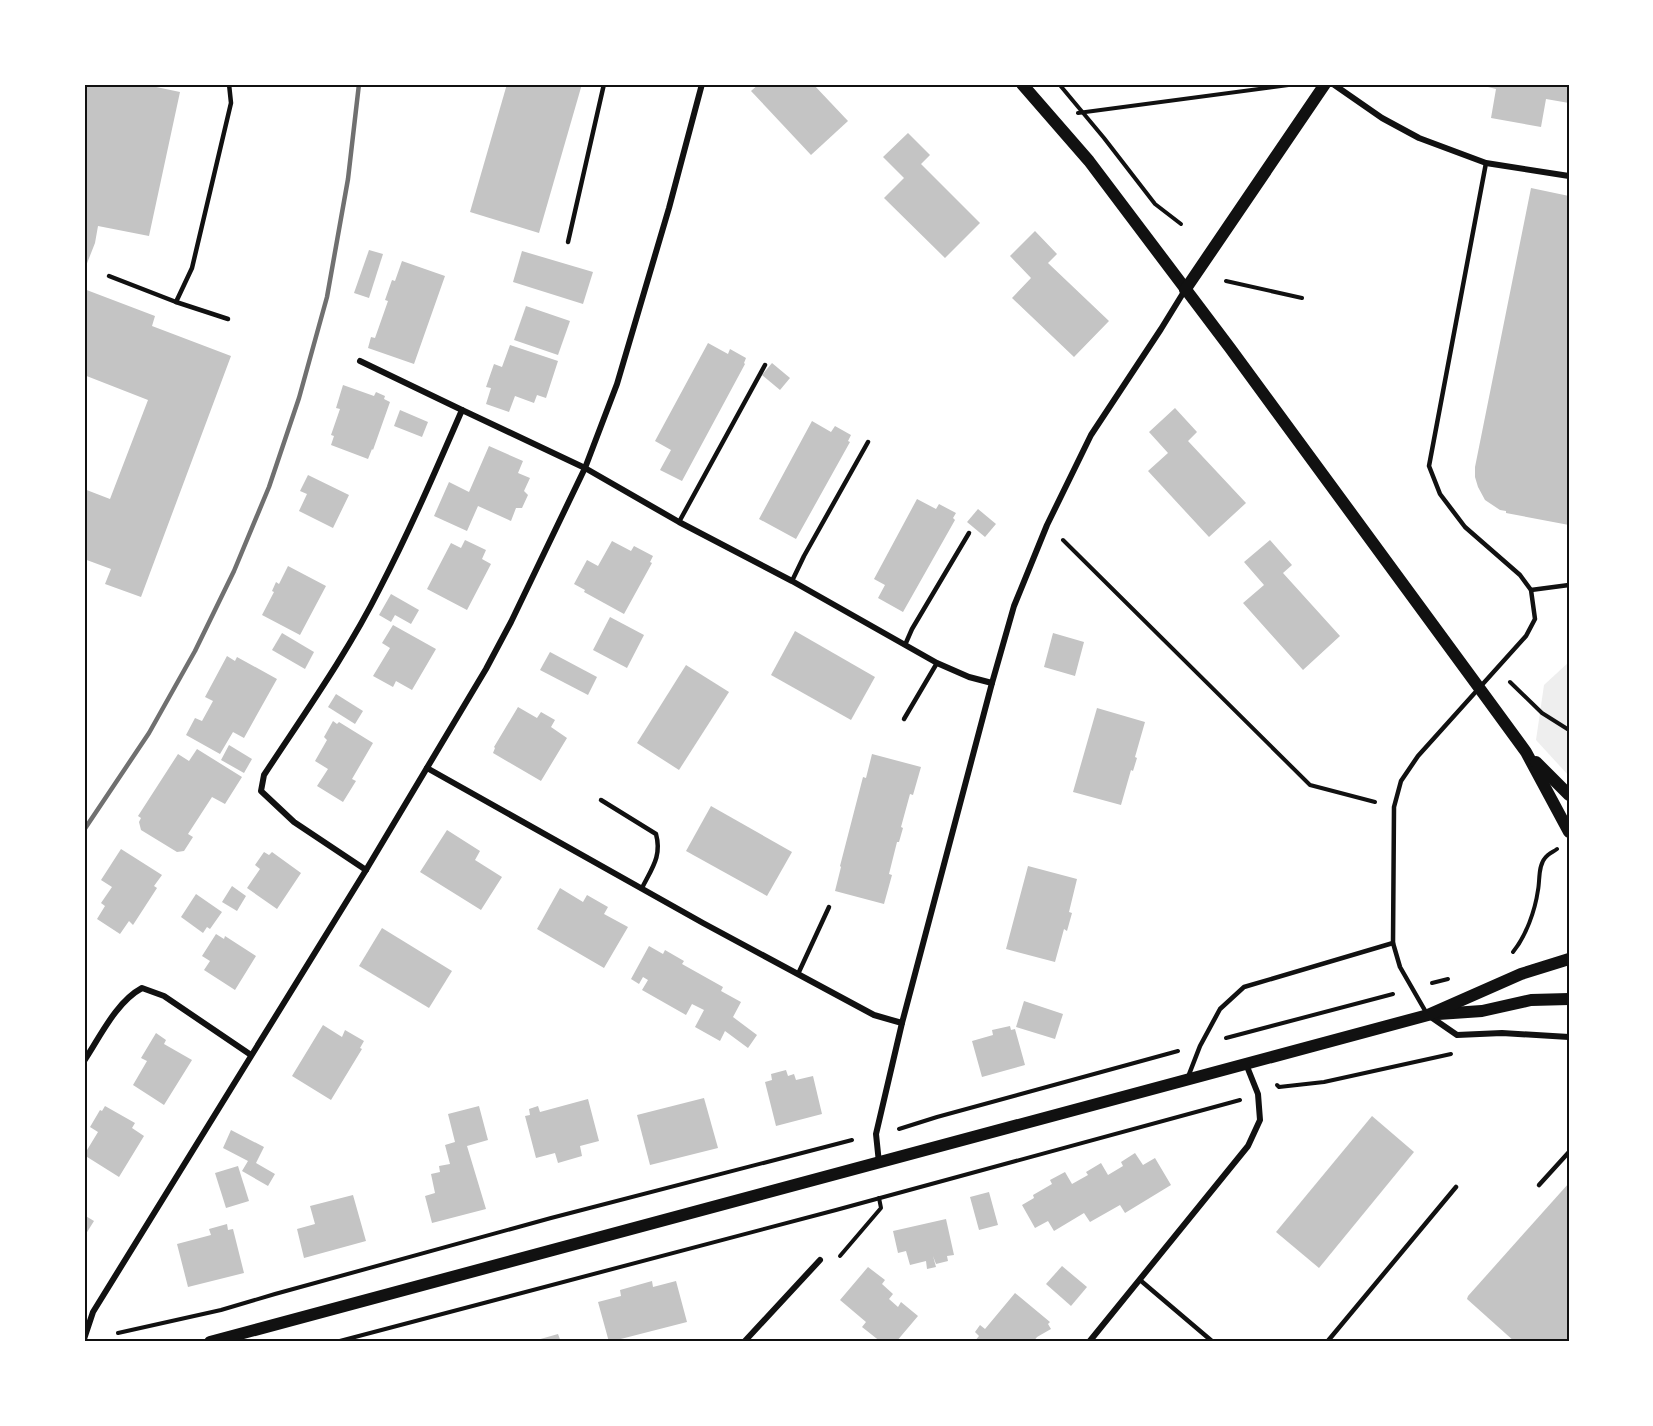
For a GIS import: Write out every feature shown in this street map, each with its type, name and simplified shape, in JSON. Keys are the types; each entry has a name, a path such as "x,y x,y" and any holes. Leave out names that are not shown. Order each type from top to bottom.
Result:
{"main road":[{"path":"1022,84 1089,161 1230,348 1480,689 1526,752 1569,832"},
{"path":"1185,290 1325,84"},
{"path":"1526,752 1569,795"},
{"path":"210,1342 228,1340 1428,1015 1521,974 1569,959"},
{"path":"1428,1015 1482,1011 1531,1000 1569,999"}],"street":[{"path":"84,1339 93,1312 366,870 512,622 585,468 617,384 669,208 702,84"},
{"path":"1333,84 1382,118 1419,138 1486,163 1569,176"},
{"path":"879,1163 876,1134 903,1023 1014,606 1047,525 1091,435 1185,290"},
{"path":"360,361 585,468 937,663 969,677 992,683"},
{"path":"366,870 294,822 261,791 264,775 339,662 379,590 422,502 462,410"},
{"path":"427,768 874,1015 903,1023"},
{"path":"84,1061 121,1004 142,988 164,996 250,1055"},
{"path":"1428,1015 1457,1035 1502,1034 1569,1037"},
{"path":"1089,1342 1248,1146 1260,1120 1258,1094 1246,1064"},
{"path":"744,1342 820,1260"}],"lane":[{"path":"176,302 192,268 231,103 228,84"},
{"path":"568,242 604,84"},
{"path":"1428,1015 1400,967 1393,943 1394,807 1401,781 1418,756 1526,636 1535,619 1531,590 1520,574 1465,527 1440,494 1429,466 1486,163"},
{"path":"109,276 228,319"},
{"path":"679,522 765,365"},
{"path":"792,581 868,442"},
{"path":"905,645 912,629 969,533"},
{"path":"1531,590 1569,585"},
{"path":"904,719 937,663"},
{"path":"601,800 656,834 659,844 658,857 642,888"},
{"path":"798,974 829,907"},
{"path":"1187,1080 1200,1046 1220,1009 1244,987 1393,943"},
{"path":"1539,1185 1569,1152"},
{"path":"1327,1342 1456,1187"},
{"path":"1140,1280 1213,1342"}],"path":[{"path":"1059,84 1155,204 1181,224"},
{"path":"1050,117 1296,84"},
{"path":"1226,281 1302,298"},
{"path":"1047,525 1310,785 1394,807"},
{"path":"1498,669 1542,713 1569,730"},
{"path":"1504,956 1518,945 1529,921 1544,859 1563,844"},
{"path":"899,1129 1451,978"},
{"path":"1279,1087 1324,1082 1459,1053"},
{"path":"336,1342 1241,1099"},
{"path":"118,1334 221,1310 551,1218 852,1140"},
{"path":"820,1260 837,1259 881,1208 879,1198"}],"shaded area":[{"path":"1569,662 1569,776 1536,740 1544,685"}],"building":[{"path":"84,84 142,84 180,92 149,236 98,226 95,243 84,271"},
{"path":"507,84 582,84 539,233 470,212"},
{"path":"759,84 813,84 848,121 811,155 751,91"},
{"path":"1476,84 1569,84 1569,103 1546,99 1541,127 1491,118 1496,89"},
{"path":"908,133 930,155 921,164 980,223 945,258 884,198 904,178 883,157"},
{"path":"1531,188 1569,196 1569,525 1500,510 1485,500 1475,477 1475,467"},
{"path":"1035,231 1057,254 1048,263 1109,321 1074,357 1012,298 1031,278 1010,256"},
{"path":"369,250 383,254 369,298 354,293"},
{"path":"522,251 593,272 583,304 513,282"},
{"path":"402,261 445,276 414,364 368,348 371,337 375,338 388,301 385,300 392,280 395,281"},
{"path":"84,289 155,316 152,326 231,356 141,597 105,584 111,569 84,559 84,489 110,499 148,400 84,375"},
{"path":"526,306 570,321 558,355 514,340"},
{"path":"708,343 728,354 730,349 746,358 745,364 682,481 660,470 671,450 655,441"},
{"path":"510,345 558,361 546,398 537,395 534,403 515,396 509,412 486,404 491,388 486,387 494,364 502,367"},
{"path":"772,363 790,378 780,390 762,375"},
{"path":"343,385 374,396 376,392 385,396 384,399 390,402 368,459 331,445 334,436 331,435 340,409 336,408"},
{"path":"1175,408 1197,432 1188,441 1246,503 1209,537 1148,471 1168,453 1149,432"},
{"path":"400,410 428,422 422,437 394,426"},
{"path":"812,421 831,432 835,426 851,435 848,441 850,442 796,539 759,519"},
{"path":"489,446 523,461 518,473 530,478 524,491 528,495 522,508 516,508 511,521 478,506 467,531 434,516 449,482 469,492"},
{"path":"308,475 349,495 333,528 299,511 307,494 300,491"},
{"path":"917,499 936,509 939,504 956,513 953,518 955,520 903,612 878,598 885,585 874,579"},
{"path":"978,509 996,524 985,537 967,522"},
{"path":"465,540 486,550 482,559 491,564 467,610 427,589 451,543 461,548"},
{"path":"1270,540 1292,565 1283,573 1340,636 1303,670 1243,603 1264,585 1244,562"},
{"path":"612,541 631,551 634,546 653,556 650,562 652,563 624,614 574,584 587,560 598,566"},
{"path":"288,566 326,586 300,635 262,615 274,592 272,591 276,582 279,584"},
{"path":"391,594 419,610 411,624 395,615 391,622 379,615"},
{"path":"610,617 644,635 627,668 593,650"},
{"path":"393,625 436,649 412,690 396,681 393,687 373,676 390,648 382,643"},
{"path":"795,631 875,677 851,720 771,675"},
{"path":"282,633 314,652 305,669 272,650"},
{"path":"1053,633 1084,642 1075,676 1044,667"},
{"path":"550,652 597,677 588,695 540,670"},
{"path":"227,656 235,661 237,657 277,679 244,738 233,732 220,754 186,735 195,718 202,721 213,701 205,697"},
{"path":"686,665 729,692 679,770 637,743"},
{"path":"336,694 363,711 355,724 328,707"},
{"path":"518,707 537,718 541,712 555,720 551,727 567,738 541,781 493,753 494,747"},
{"path":"1097,708 1145,722 1135,757 1137,758 1133,771 1131,770 1121,805 1073,792"},
{"path":"333,721 337,724 339,722 373,743 352,779 356,781 343,802 317,786 328,769 315,761 327,740 324,737"},
{"path":"229,745 252,759 244,773 221,760"},
{"path":"197,749 242,777 225,804 212,797 188,834 193,837 184,851 177,852 141,830 139,822 141,818 138,816 178,754 189,761"},
{"path":"872,754 921,767 913,795 910,794 901,827 903,828 889,874 892,875 884,904 835,891 863,777 866,778"},
{"path":"711,806 792,852 767,896 686,851"},
{"path":"447,830 480,851 475,860 502,877 481,910 420,872"},
{"path":"121,849 162,875 154,886 157,888 133,925 129,921 120,934 97,919 105,906 101,903 112,887 101,880"},
{"path":"264,852 269,855 272,852 301,873 277,909 247,888 260,869 255,865"},
{"path":"1028,866 1077,879 1069,912 1072,913 1067,931 1064,929 1055,962 1006,949"},
{"path":"232,886 246,896 237,911 222,902"},
{"path":"560,888 583,902 587,895 608,907 604,914 628,927 604,968 537,929"},
{"path":"196,894 222,912 210,929 207,927 203,933 181,917"},
{"path":"382,928 452,971 429,1008 359,966"},
{"path":"216,934 224,939 225,936 256,956 235,990 204,970 210,961 202,956"},
{"path":"649,946 663,954 665,950 684,961 682,964 723,987 721,991 741,1002 733,1017 757,1035 748,1048 725,1031 720,1041 695,1027 704,1010 692,1004 686,1015 642,990 648,980 643,977 639,984 631,979"},
{"path":"1024,1001 1063,1014 1055,1039 1016,1027"},
{"path":"323,1025 342,1037 345,1030 364,1041 360,1048 362,1049 331,1100 292,1076"},
{"path":"1010,1026 1011,1030 1015,1029 1025,1065 982,1077 972,1041 993,1035 992,1030"},
{"path":"156,1033 166,1040 164,1044 192,1060 164,1105 133,1085 147,1061 141,1058"},
{"path":"786,1070 788,1076 794,1074 796,1080 813,1076 822,1114 776,1126 765,1082 772,1080 771,1074"},
{"path":"704,1098 718,1148 650,1165 637,1115"},
{"path":"588,1099 599,1141 580,1146 582,1156 558,1163 555,1153 536,1158 525,1116 530,1115 529,1109 538,1106 540,1112"},
{"path":"105,1106 135,1123 132,1128 144,1136 119,1177 84,1155 98,1132 90,1127"},
{"path":"479,1106 488,1140 467,1146 486,1209 432,1223 425,1196 435,1193 431,1174 440,1172 439,1166 450,1164 445,1145 455,1142 448,1114"},
{"path":"1372,1116 1414,1152 1319,1268 1276,1232"},
{"path":"231,1130 264,1147 256,1163 275,1174 268,1186 242,1171 248,1161 223,1148"},
{"path":"1135,1153 1143,1165 1155,1158 1171,1185 1125,1213 1120,1205 1090,1222 1084,1213 1054,1231 1048,1221 1035,1228 1022,1205 1034,1198 1033,1195 1052,1184 1050,1180 1065,1172 1072,1184 1088,1175 1086,1172 1101,1163 1108,1175 1123,1166 1121,1162"},
{"path":"238,1166 249,1201 226,1208 215,1173"},
{"path":"1569,1183 1569,1342 1515,1342 1467,1299 1468,1296"},
{"path":"989,1192 998,1225 979,1230 970,1197"},
{"path":"353,1195 366,1241 304,1258 297,1229 315,1224 310,1206"},
{"path":"84,1215 94,1221 84,1237"},
{"path":"946,1219 954,1255 947,1256 948,1261 936,1264 933,1256 936,1267 927,1269 926,1261 910,1265 906,1251 898,1253 893,1231"},
{"path":"227,1224 228,1230 233,1229 244,1273 188,1287 177,1244 211,1235 209,1229"},
{"path":"1062,1266 1087,1287 1071,1306 1046,1284"},
{"path":"868,1267 885,1280 882,1284 893,1294 889,1299 898,1307 901,1302 918,1316 896,1342 881,1342 862,1327 866,1322 840,1300"},
{"path":"652,1281 653,1287 676,1281 687,1322 609,1342 598,1302 621,1296 620,1290"},
{"path":"1015,1293 1050,1322 1048,1324 1051,1329 1033,1342 974,1342 979,1336 975,1332 980,1325 985,1329"},
{"path":"558,1334 561,1342 537,1342 537,1340"}],"railway":[{"path":"84,830 149,733 195,651 234,571 269,487 299,398 327,297 348,179 359,84"}]}
